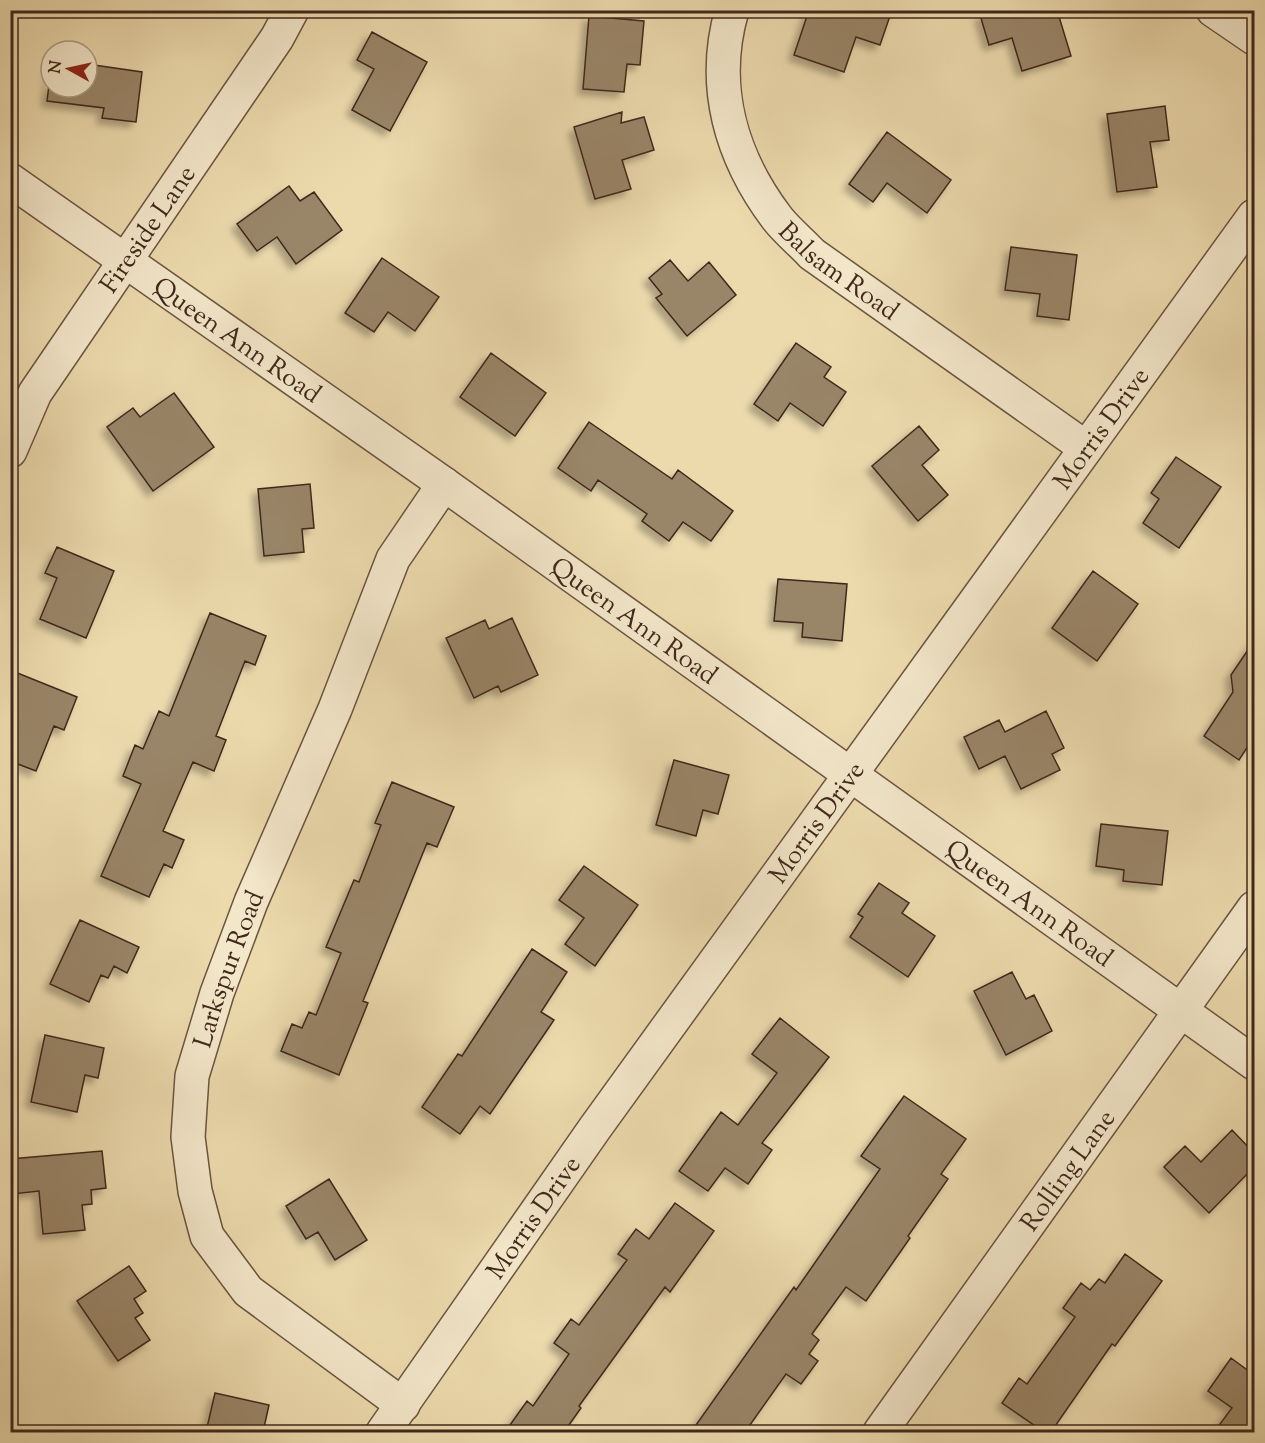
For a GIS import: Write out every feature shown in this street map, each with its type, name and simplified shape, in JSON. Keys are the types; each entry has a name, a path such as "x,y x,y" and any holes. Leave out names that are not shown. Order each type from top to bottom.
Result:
{"street":[{"name":"Fireside Lane","path":"10,451 35,393 277,38 292,10"},
{"name":"Balsam Road","path":"732,10 727,25 722,75 725,105 734,142 753,183 778,219 812,254 1086,448"},
{"path":"1213,10 1254,38"},
{"name":"Queen Ann Road","path":"10,180 444,484 1254,1064"},
{"name":"Morris Drive","path":"383,1432 595,1128 1254,216"},
{"name":"Larkspur Road","path":"403,1404 248,1291 207,1236 195,1191 188,1137 192,1076 217,993 251,902 335,710 393,559 444,484"},
{"name":"Rolling Lane","path":"880,1432 1254,908"}],"building":[{"path":"809,10 892,10 880,45 856,37 844,72 794,55"},
{"path":"995,10 1057,10 1071,56 1022,71 1012,38 989,45 980,15"},
{"path":"589,16 644,21 640,65 627,64 624,92 583,89"},
{"path":"372,32 427,62 390,131 352,110 374,69 357,60"},
{"path":"99,66 142,72 136,122 102,118 104,108 47,101 47,99 99,99"},
{"path":"1165,106 1169,140 1150,142 1157,187 1117,192 1107,114"},
{"path":"622,112 621,123 644,117 654,150 622,160 631,189 595,199 574,127"},
{"path":"887,132 951,180 927,213 887,183 873,202 849,184"},
{"path":"289,186 300,201 314,192 342,230 296,264 277,237 257,251 237,224"},
{"path":"1011,247 1077,255 1069,320 1037,316 1040,294 1005,290"},
{"path":"382,258 439,297 415,331 388,312 374,332 345,313"},
{"path":"670,260 688,281 709,262 736,295 687,336 656,298 662,294 649,278"},
{"path":"796,343 831,367 824,377 846,392 823,426 790,403 778,421 754,404"},
{"path":"491,353 546,393 515,436 460,397"},
{"path":"174,393 214,447 153,491 107,427 133,408 140,417"},
{"path":"589,422 672,479 678,470 733,511 711,541 683,522 669,541 642,521 647,514 598,480 591,491 558,468"},
{"path":"919,426 939,450 922,465 948,495 918,521 872,466"},
{"path":"1176,457 1221,487 1179,548 1143,523 1159,499 1151,493"},
{"path":"310,484 314,528 302,529 304,552 264,556 258,489"},
{"path":"57,547 114,571 86,638 40,619 57,578 45,573"},
{"path":"1093,571 1138,604 1097,661 1052,628"},
{"path":"778,579 847,584 842,641 802,637 803,623 774,621"},
{"path":"210,613 266,636 255,665 245,661 216,736 226,740 214,771 193,762 163,831 184,840 172,868 164,864 149,897 101,876 141,784 123,776 135,745 143,749 159,711 169,716"},
{"path":"512,618 538,675 501,692 498,686 474,698 446,638 485,620 489,629"},
{"path":"1254,641 1254,740 1239,760 1204,736 1233,692 1231,675"},
{"path":"10,670 77,697 64,730 54,726 36,771 10,761"},
{"path":"1046,711 1064,748 1052,754 1060,770 1021,789 1005,756 979,769 964,737 999,720 1005,732"},
{"path":"674,760 729,775 718,814 703,810 696,836 656,825"},
{"path":"392,782 454,807 437,847 427,843 363,1001 368,1003 339,1075 281,1051 292,1024 302,1028 309,1012 316,1015 341,953 326,947 354,880 359,882 381,825 375,823"},
{"path":"1101,824 1168,831 1162,885 1123,881 1124,870 1096,866"},
{"path":"584,866 638,905 595,966 565,944 584,918 559,900"},
{"path":"879,883 909,903 902,913 935,936 908,977 850,937 863,917 858,914"},
{"path":"80,920 139,947 127,973 114,966 108,978 101,975 89,1002 50,984"},
{"path":"532,949 567,972 541,1012 554,1020 490,1114 480,1106 460,1134 422,1107 458,1054 462,1056"},
{"path":"1012,972 1026,999 1034,995 1052,1031 1006,1055 974,991"},
{"path":"780,1018 829,1057 762,1143 772,1150 748,1184 725,1168 708,1191 679,1171 721,1112 738,1125 777,1073 752,1054"},
{"path":"45,1035 104,1048 98,1078 85,1075 77,1112 31,1102"},
{"path":"904,1096 966,1139 941,1174 948,1179 866,1301 846,1287 812,1334 819,1340 809,1354 818,1361 801,1384 786,1374 745,1432 691,1432 794,1287 796,1290 880,1169 861,1156"},
{"path":"1232,1130 1254,1153 1254,1167 1209,1213 1164,1167 1185,1146 1201,1162"},
{"path":"102,1151 106,1188 91,1190 92,1204 82,1205 85,1230 43,1234 39,1191 12,1194 10,1159"},
{"path":"329,1179 367,1240 335,1260 318,1232 306,1239 286,1206"},
{"path":"675,1203 714,1231 670,1292 665,1287 579,1406 581,1408 564,1432 505,1432 527,1401 533,1406 569,1354 554,1343 571,1319 579,1325 627,1260 618,1254 636,1229 649,1239"},
{"path":"1125,1254 1162,1281 1115,1346 1112,1344 1051,1432 1044,1432 1002,1403 1019,1378 1027,1384 1075,1317 1063,1308 1081,1283 1090,1290 1099,1279 1105,1283"},
{"path":"129,1266 146,1291 134,1299 143,1313 135,1318 150,1340 118,1361 77,1301"},
{"path":"1231,1358 1254,1375 1254,1432 1214,1432 1232,1408 1208,1391"},
{"path":"215,1393 269,1405 263,1432 206,1432"}]}
